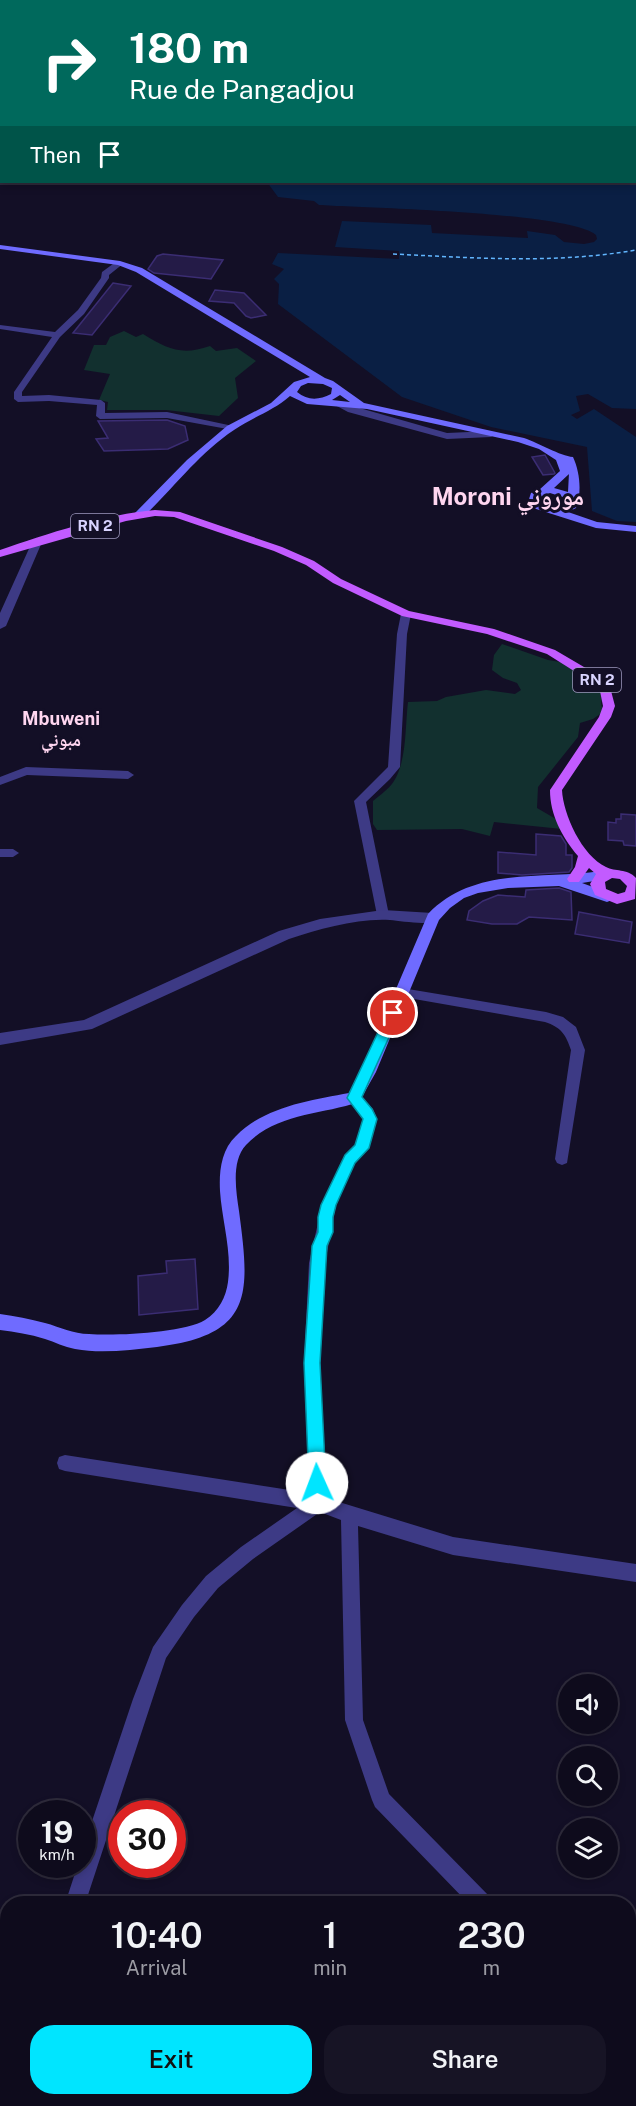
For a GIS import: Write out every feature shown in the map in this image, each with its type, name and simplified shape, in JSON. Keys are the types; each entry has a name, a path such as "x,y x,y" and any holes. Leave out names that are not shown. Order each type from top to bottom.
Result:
{"main road":[{"path":"0,247 120,263 139,270 368,406"},
{"path":"255,339 260,348 292,381 294,396 305,401"},
{"path":"292,381 323,381"},
{"path":"274,405 292,381"},
{"path":"318,402 331,398 335,395 336,389"},
{"path":"139,514 160,496 191,462 230,428 274,405 305,401 368,406 551,445 571,461 575,476 573,501 569,508 553,512"},
{"path":"521,440 550,451 564,462 565,472 544,491 535,495 534,502 541,508 596,525 636,527"},
{"path":"544,491 561,492 573,501 581,514 590,518 636,527"},
{"path":"160,496 166,512"},
{"name":"RN 2","path":"0,554 139,514 166,512 278,549 310,563 337,581 406,614 490,631 528,643 570,662 597,680 606,690 609,706 605,717 556,790 555,800 563,820 584,857 603,875"},
{"path":"567,880 582,868 584,857"},
{"path":"0,1322 46,1331 76,1341 132,1340 208,1328 223,1316 236,1287 238,1256 227,1191 232,1153 240,1141 270,1120 303,1109 354,1098 433,918 443,904 454,897 489,885 513,881 567,880 621,874 630,879 633,893 617,899 567,880"},
{"path":"603,875 597,882 598,889 607,897"}],"street":[{"path":"120,263 105,274 105,278 81,312 57,335 18,392 18,399 49,398 101,403 100,416 167,415 230,428"},
{"path":"0,327 57,335"},
{"path":"338,403 371,416 447,436 491,434"},
{"path":"0,626 15,587 37,542"},
{"path":"383,915 360,801 365,794 388,778 394,767 402,634 406,614"},
{"path":"0,781 26,771 128,775"},
{"path":"0,1039 87,1025 284,935 320,924 383,915 433,918"},
{"path":"402,993 546,1017 558,1021 571,1031 578,1050 562,1159"},
{"path":"318,1503 312,1363 317,1263 329,1205 350,1159 362,1148 370,1119 368,1113 354,1098"},
{"path":"65,1463 318,1503 349,1515 453,1546 636,1573"},
{"path":"78,1896 159,1653 188,1611 212,1582 247,1553 318,1503"},
{"path":"349,1515 354,1720 382,1800 475,1896"}],"green space":[{"path":"124,331 136,337 143,334 160,344 183,351 210,346 216,351 237,348 256,361 235,378 238,398 219,416 166,410 107,410 108,402 99,400 110,374 84,370 94,345 106,345 110,337"},
{"path":"502,644 548,660 566,663 586,675 604,693 601,703 603,712 593,719 580,723 578,737 538,787 537,808 561,822 562,829 494,822 490,836 462,829 377,830 373,824 373,801 390,787 398,773 405,743 408,702 437,701 446,697 486,690 515,694 521,690 517,683 503,678 492,670 494,655"}],"water":[{"path":"268,183 636,183 636,409 612,408 588,394 576,396 580,411 571,415 577,419 594,409 636,437 636,522 617,521 592,511 587,447 491,427 402,397 278,304 279,284 274,279 284,269 272,264 278,253 399,259 399,251 335,247 342,221 431,225 432,233 528,238 527,231 555,235 564,242 584,244 594,242 597,239 596,235 578,227 509,216 319,205 314,201 278,197"}],"building":[{"path":"163,254 223,260 211,279 154,273 148,269 157,256"},
{"path":"113,283 131,286 92,335 73,333"},
{"path":"215,290 244,293 266,315 251,318 246,316 234,303 209,301"},
{"path":"167,420 185,426 188,440 168,449 104,451 96,439 108,438 98,421"},
{"path":"545,455 554,474 543,475 532,457"},
{"path":"621,814 636,815 636,846 624,845 623,841 608,840 608,822 616,823 616,819 621,819"},
{"path":"536,834 561,836 566,844 566,855 572,855 572,868 569,872 522,875 498,873 498,852 536,855"},
{"path":"559,888 571,892 572,920 529,917 517,924 492,924 467,920 469,911 483,901 498,895 525,897 526,890"},
{"path":"579,912 632,922 629,943 575,934"},
{"path":"195,1259 198,1309 139,1315 138,1276 167,1273 166,1261"}],"ferry route":[{"path":"393,254 545,258 636,250"}],"district":[{"name":"Moroni موروني","path":"508,497"},
{"name":"Mbuweni مبوني","path":"61,729"}],"route":[{"path":"317,1483 312,1363 317,1301 317,1263 329,1205 350,1159 362,1148 370,1119 368,1113 354,1098 393,1013"}]}
